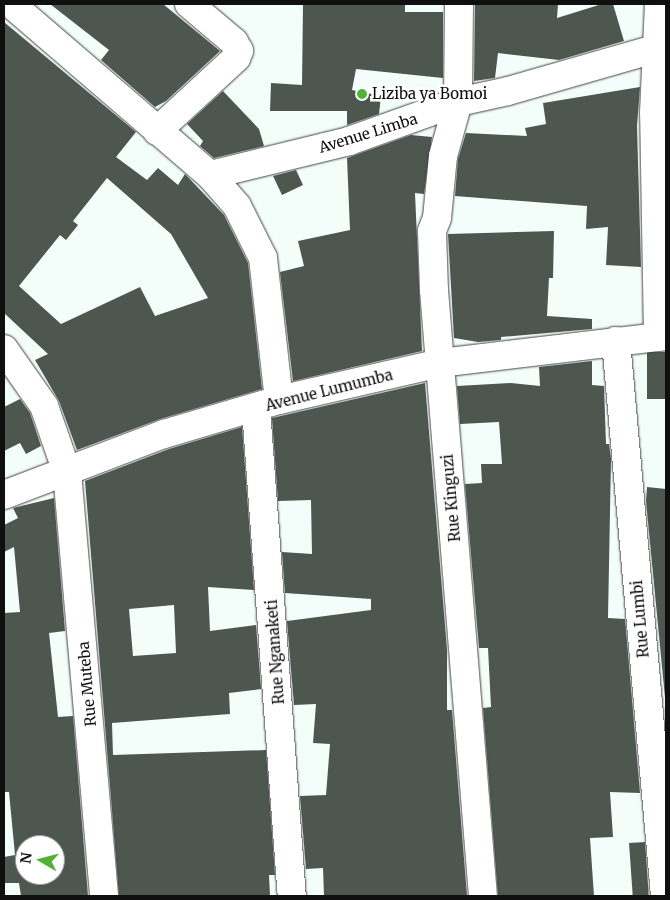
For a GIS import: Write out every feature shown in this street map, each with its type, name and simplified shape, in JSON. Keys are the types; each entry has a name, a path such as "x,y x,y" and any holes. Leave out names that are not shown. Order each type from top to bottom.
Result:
{"street":[{"path":"11,4 210,176 237,206 263,258 267,404"},
{"path":"157,130 236,58 238,50 234,42 189,4"},
{"path":"458,102 459,4"},
{"path":"659,4 654,113 662,336"},
{"name":"Avenue Limba","path":"210,176 349,141 458,102 508,91 658,48"},
{"name":"Rue Kinguzi","path":"458,102 442,156 437,218 432,231 440,364 483,896"},
{"name":"Avenue Lumumba","path":"4,495 164,434 267,404 440,364 662,336"},
{"name":"Rue Lumbi","path":"616,341 665,896"},
{"name":"Rue Muteba","path":"4,349 44,406 68,472 104,896"},
{"name":"Rue Nganaketi","path":"267,404 292,896"}],"building":[{"path":"50,4 163,4 220,51 166,101 155,107 101,60 109,50"},
{"path":"303,4 405,4 405,12 443,12 443,78 356,69 352,90 381,96 379,114 347,125 347,111 270,111 271,83 302,85"},
{"path":"475,4 558,4 557,18 602,4 613,4 624,41 559,60 498,53 495,78 474,81"},
{"path":"4,22 136,132 116,157 147,180 158,168 178,185 185,174 224,215 248,263 262,389 160,419 77,450 59,401 35,360 48,354 4,313","holes":["107,178 171,234 208,298 155,316 140,287 61,324 19,286 60,235 66,240 78,225 73,221"]},
{"path":"640,87 637,126 641,267 606,265 608,227 586,229 587,206 455,196 458,159 466,133 527,136 525,128 546,124 543,103"},
{"path":"223,91 259,129 264,146 214,158 200,146 203,141 187,124"},
{"path":"411,135 432,137 424,194 415,193 422,351 293,381 280,272 304,266 298,241 350,230 347,158"},
{"path":"296,170 303,185 282,195 273,176"},
{"path":"554,231 553,278 549,278 547,316 592,319 592,329 501,337 501,340 478,342 454,338 448,234"},
{"path":"647,352 666,352 666,399 647,399"},
{"path":"592,361 592,385 604,386 606,444 609,444 611,459 608,618 625,619 640,793 610,792 613,837 590,838 594,896 498,896 483,708 491,707 488,648 479,648 465,484 482,483 481,464 502,464 499,422 460,424 457,386 511,383 540,386 539,367"},
{"path":"425,383 447,650 447,710 452,710 467,896 324,896 323,868 306,869 300,796 326,795 330,744 313,743 316,704 294,705 287,621 371,610 371,599 285,593 282,552 312,554 311,500 278,501 272,418"},
{"path":"20,399 30,413 41,446 26,454 20,443 4,451 4,407"},
{"path":"242,427 254,590 208,587 210,631 256,625 261,689 229,693 230,714 112,723 113,755 266,750 275,875 269,875 270,896 119,896 85,481 169,449","holes":["174,605 176,653 133,656 129,609"]},
{"path":"647,487 666,489 666,708 646,501"},
{"path":"54,498 65,631 49,633 58,717 73,716 88,896 21,896 19,885 65,885 65,835 15,835 15,855 9,792 4,792 4,613 20,612 14,547 4,552 4,525 18,518 13,508"},
{"path":"645,842 649,896 633,896 629,843"},
{"path":"15,855 15,883 4,883 4,857"}],"place":[{"name":"Liziba ya Bomoi","path":"362,94"}]}
